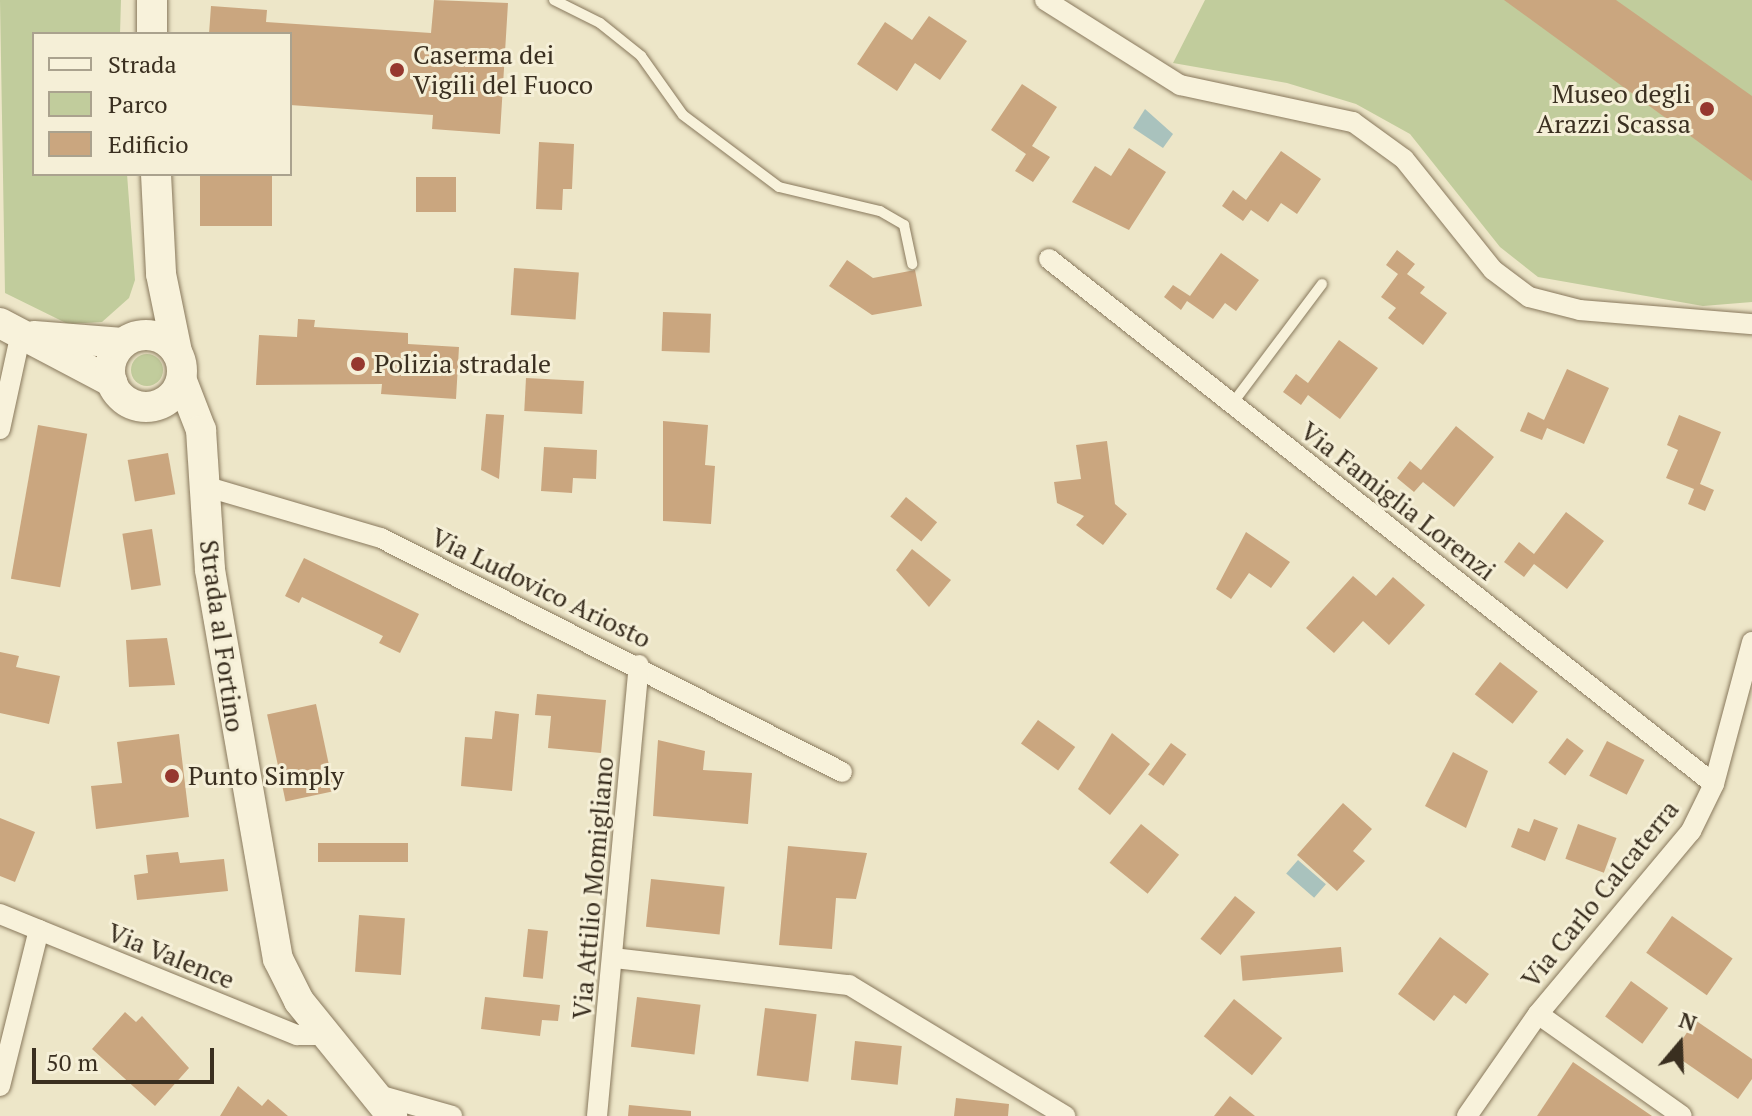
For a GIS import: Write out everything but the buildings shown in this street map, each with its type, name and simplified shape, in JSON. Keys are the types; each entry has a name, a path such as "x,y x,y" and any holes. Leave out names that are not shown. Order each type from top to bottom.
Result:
{"street":[{"path":"152,0 152,32"},
{"path":"1045,0 1180,85 1353,122 1404,159 1493,270 1529,297 1580,310 1746,328"},
{"name":"Strada al Fortino","path":"156,176 161,274 180,366 198,413 210,570 270,927 299,1001 387,1106"},
{"name":"Via Famiglia Lorenzi","path":"1049,259 1714,784"},
{"path":"112,382 111,361 130,339 161,274"},
{"path":"15,330 130,339 155,335 180,366 153,407"},
{"path":"15,330 112,382 123,399 153,407 201,450"},
{"path":"0,429 15,330"},
{"name":"Via Ludovico Ariosto","path":"204,486 381,538 639,665 842,772"},
{"name":"Via Carlo Calcaterra","path":"1467,1116 1538,1014 1691,831 1714,784 1745,701 1752,642"},
{"name":"Via Attilio Momigliano","path":"597,1116 639,665"},
{"name":"Via Valence","path":"0,914 297,1035 325,1035"},
{"path":"0,1086 39,930"},
{"path":"614,958 849,985 1062,1114"},
{"path":"1538,1014 1682,1116"},
{"path":"387,1106 452,1116"}],"lane":[{"path":"554,0 641,56 683,115 779,187 880,211 904,225 912,264"},
{"path":"1232,404 1322,284"}],"green space":[{"path":"0,0 121,0 120,32 32,32 32,176 127,176 135,280 129,298 102,322 68,324 5,293"},
{"path":"1205,0 1752,0 1752,302 1703,306 1538,277 1500,247 1410,134 1356,104 1287,83 1173,63"},
{"path":"147,354 158,359 163,370 158,381 147,386 136,381 131,370 136,359"}],"water":[{"path":"1145,109 1173,134 1163,148 1133,128"},
{"path":"1298,860 1326,884 1314,898 1286,874"}],"place":[{"name":"Caserma dei Vigili del Fuoco","path":"397,70"},
{"name":"Museo degli Arazzi Scassa","path":"1707,109"},
{"name":"Polizia stradale","path":"358,364"},
{"name":"Punto Simply","path":"172,776"}]}
